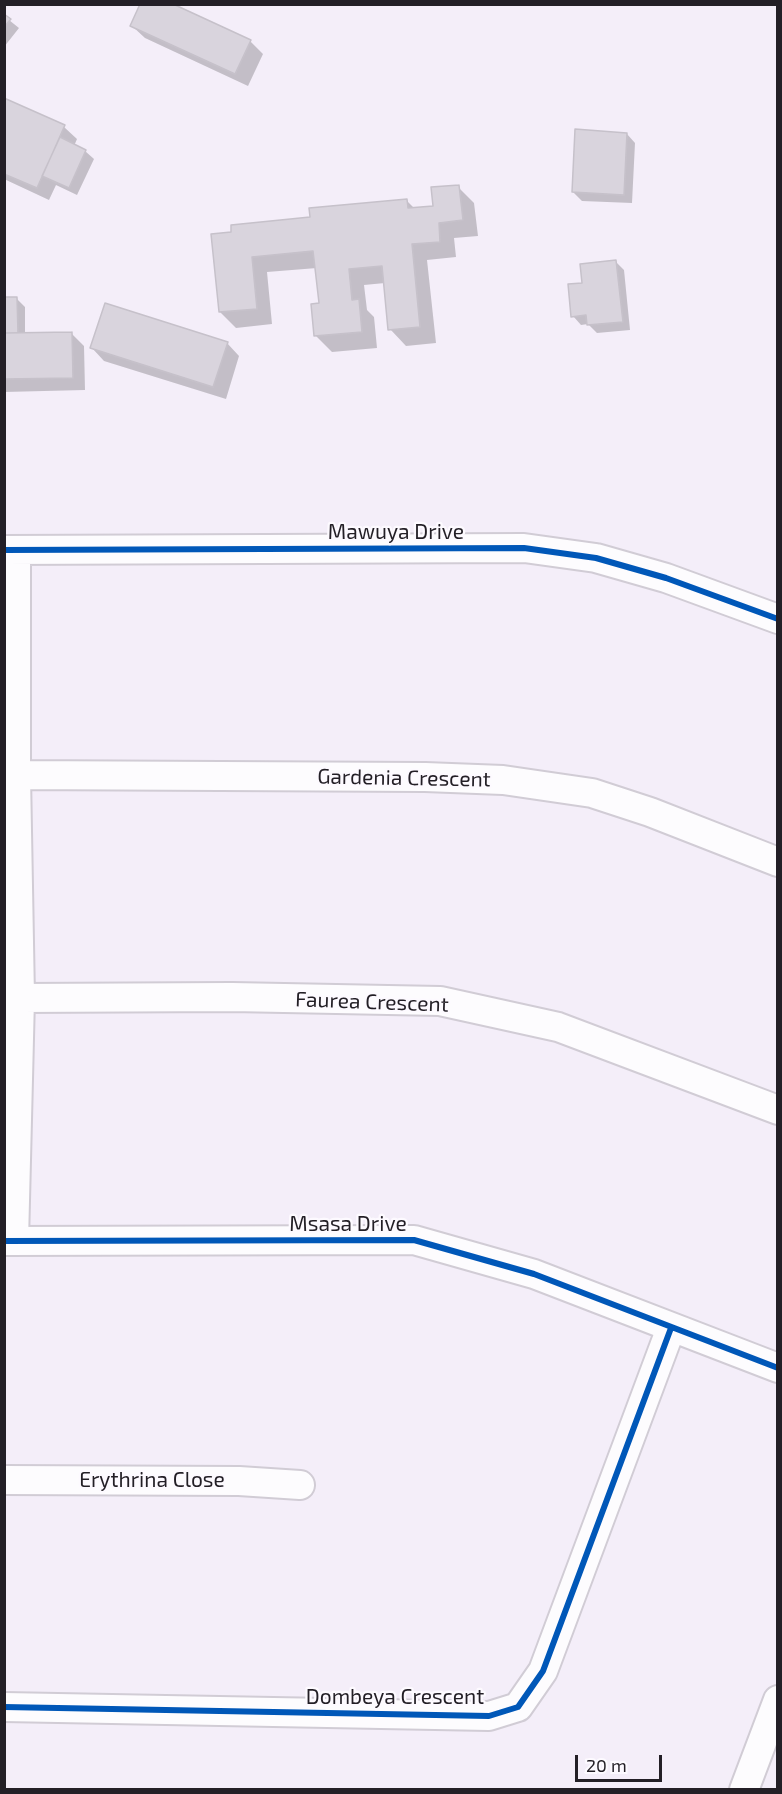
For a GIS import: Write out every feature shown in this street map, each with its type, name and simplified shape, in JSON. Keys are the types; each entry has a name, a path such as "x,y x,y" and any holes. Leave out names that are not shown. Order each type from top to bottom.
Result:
{"street":[{"name":"Mawuya Drive","path":"10,550 524,548 596,558 666,578 777,619"},
{"path":"9,1241 20,998 10,550"},
{"name":"Gardenia Crescent","path":"16,775 425,777 503,780 592,793 650,812 777,862"},
{"name":"Faurea Crescent","path":"20,998 232,997 440,1001 558,1027 777,1110"},
{"name":"Msasa Drive","path":"9,1241 414,1240 534,1274 777,1368"},
{"name":"Dombeya Crescent","path":"4,1707 489,1716 519,1707 543,1671 671,1328"},
{"name":"Erythrina Close","path":"4,1480 239,1481 300,1485"},
{"path":"744,1790 777,1700"}],"building":[{"path":"140,4 173,4 251,40 235,74 130,26"},
{"path":"4,14 11,19 4,27"},
{"path":"4,98 65,125 37,188 4,174"},
{"path":"575,129 627,133 624,195 572,192"},
{"path":"60,137 86,150 69,188 42,176"},
{"path":"459,185 463,220 439,223 440,242 412,244 420,327 388,330 382,266 349,269 352,300 359,299 362,332 314,336 311,304 319,303 313,251 252,257 257,309 219,312 211,234 231,232 231,225 310,217 309,208 407,199 408,208 433,206 431,187"},
{"path":"616,260 623,322 587,325 586,315 571,317 568,284 582,283 580,264"},
{"path":"4,297 17,297 18,333 4,333"},
{"path":"105,303 228,342 213,387 90,348"},
{"path":"72,332 73,378 4,379 4,333"}],"cycle path":[{"path":"4,550 524,548 596,558 666,578 778,619"},
{"path":"4,1241 414,1240 534,1274 778,1368"},
{"path":"4,1707 489,1716 518,1707 543,1671 671,1328"}]}
